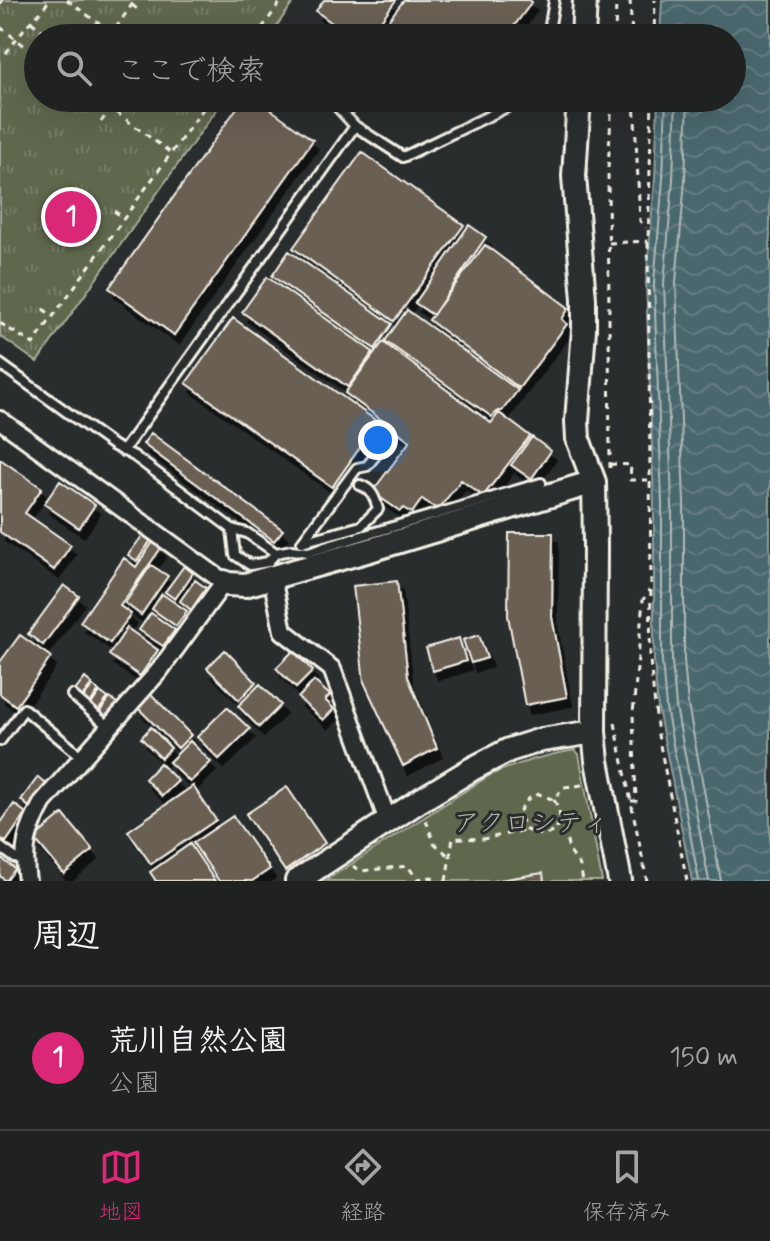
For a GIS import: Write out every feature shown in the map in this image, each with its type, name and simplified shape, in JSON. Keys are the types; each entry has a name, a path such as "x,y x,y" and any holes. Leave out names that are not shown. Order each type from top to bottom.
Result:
{"street":[{"path":"584,24 585,0"},
{"path":"578,112 574,176 584,329 577,421 578,439 602,479 594,732 620,881"},
{"path":"0,420 228,584 245,585 602,479"},
{"path":"272,577 283,631 332,669 388,821"},
{"path":"27,881 24,860 26,841 43,802 159,671 224,582"},
{"path":"297,881 472,769 509,750 541,740 594,732"}],"lane":[{"path":"550,24 554,0"},
{"path":"342,112 355,126 403,157 497,112"},
{"path":"123,451 355,126"},
{"path":"0,364 134,456 232,529 247,533 276,553"},
{"path":"291,550 302,542 357,468 367,466 390,437"},
{"path":"232,529 235,555 250,565 268,562 276,553 291,550 308,552 541,483"},
{"path":"302,542 361,526 370,519 378,509 376,498 360,485"},
{"path":"72,695 110,728"},
{"path":"0,741 24,709 83,757"},
{"path":"0,847 15,858 24,860"}],"path":[{"path":"34,24 31,22 49,0"},
{"path":"67,0 100,24"},
{"path":"118,24 135,0"},
{"path":"265,24 282,0"},
{"path":"615,24 616,0"},
{"path":"630,0 631,24"},
{"path":"654,24 655,0"},
{"path":"132,5 141,12"},
{"path":"0,27 24,45"},
{"path":"6,53 24,30"},
{"path":"101,122 108,112"},
{"path":"116,112 172,153"},
{"path":"0,323 33,344 201,112"},
{"path":"602,479 610,464 608,169 611,112"},
{"path":"635,112 640,221 648,230"},
{"path":"652,112 648,230 650,660 658,735 687,881"},
{"path":"114,211 124,218"},
{"path":"609,243 648,241"},
{"path":"43,309 54,316"},
{"path":"610,464 631,465 630,480 650,480"},
{"path":"631,801 636,801 633,714 643,600 651,586"},
{"path":"554,800 564,787 601,782"},
{"path":"526,830 519,812 528,799 539,794 554,800 570,852 580,866 583,881"},
{"path":"423,812 434,843 449,856"},
{"path":"446,881 453,838 483,839 526,830 544,836 556,830 560,818"},
{"path":"336,855 360,871 408,866 417,879 432,877 433,881"}],"green space":[{"path":"0,0 295,0 278,24 24,24 24,112 215,112 37,362 0,336"},
{"name":"アクロシティ","path":"575,750 579,754 602,881 325,881 490,775 532,760"}],"water":[{"path":"662,0 770,0 770,881 692,881 658,709 654,661 654,504 646,282 657,112 746,112 746,24 661,24"}],"building":[{"path":"324,0 396,0 378,24 333,24 316,11"},
{"path":"404,0 532,2 516,24 392,24 388,21"},
{"path":"234,112 274,112 313,140 174,335 109,288"},
{"path":"362,152 464,225 394,321 293,248"},
{"path":"469,225 486,237 433,315 415,303"},
{"path":"485,245 569,308 562,319 567,324 519,388 429,320"},
{"path":"289,251 392,324 375,349 272,276"},
{"path":"267,277 373,352 348,387 242,312"},
{"path":"407,310 518,390 502,411 492,417 385,341"},
{"path":"233,318 378,422 332,487 186,383"},
{"path":"383,342 491,423 499,413 530,436 483,496 461,480 438,510 422,499 412,513 403,508 400,511 372,492 410,441 345,393"},
{"path":"151,433 283,530 274,541 143,444"},
{"path":"532,437 551,451 531,479 511,465"},
{"path":"0,459 42,488 25,513 71,545 54,570 0,532"},
{"path":"60,481 95,505 79,528 44,504"},
{"path":"509,533 553,533 552,617 567,697 525,705 508,616"},
{"path":"143,535 151,540 137,561 128,555"},
{"path":"153,542 161,548 120,606 131,614 110,643 80,622 124,558 136,567"},
{"path":"151,565 168,576 141,615 125,603"},
{"path":"184,566 193,573 175,599 165,592"},
{"path":"195,580 206,588 191,610 180,601"},
{"path":"397,581 408,677 437,748 403,766 364,682 353,586"},
{"path":"64,585 79,596 43,645 28,634"},
{"path":"162,594 187,611 176,626 152,609"},
{"path":"151,613 175,630 163,646 139,630"},
{"path":"127,628 158,650 140,676 109,655"},
{"path":"20,635 51,657 16,706 0,694 0,662"},
{"path":"479,635 487,658 471,663 463,640"},
{"path":"459,638 466,661 433,671 426,648"},
{"path":"225,650 256,682 239,700 207,668"},
{"path":"293,651 313,671 296,688 276,668"},
{"path":"85,678 92,684 82,697 74,692"},
{"path":"314,681 330,695 325,700 334,709 323,720 298,698"},
{"path":"260,684 281,705 259,727 238,706"},
{"path":"93,686 99,691 89,704 82,699"},
{"path":"100,692 108,698 97,712 90,706"},
{"path":"150,693 191,735 178,748 137,707"},
{"path":"110,698 118,704 107,719 99,713"},
{"path":"227,707 250,729 219,759 197,737"},
{"path":"151,727 171,748 161,758 141,738"},
{"path":"190,741 211,762 190,782 169,762"},
{"path":"160,763 178,781 162,796 145,779"},
{"path":"38,777 46,784 29,807 21,800"},
{"path":"193,786 216,820 151,864 128,831"},
{"path":"287,787 325,843 285,871 246,814"},
{"path":"14,804 26,813 6,842 0,838 0,824"},
{"path":"63,814 93,850 64,874 34,838"},
{"path":"233,816 270,869 252,881 219,881 193,843"},
{"path":"190,844 215,881 156,881 150,872"},
{"path":"1,858 15,869 6,881 0,876"},
{"path":"543,873 544,881 493,881"}],"place":[{"name":"荒川自然公園","path":"71,217"}]}
